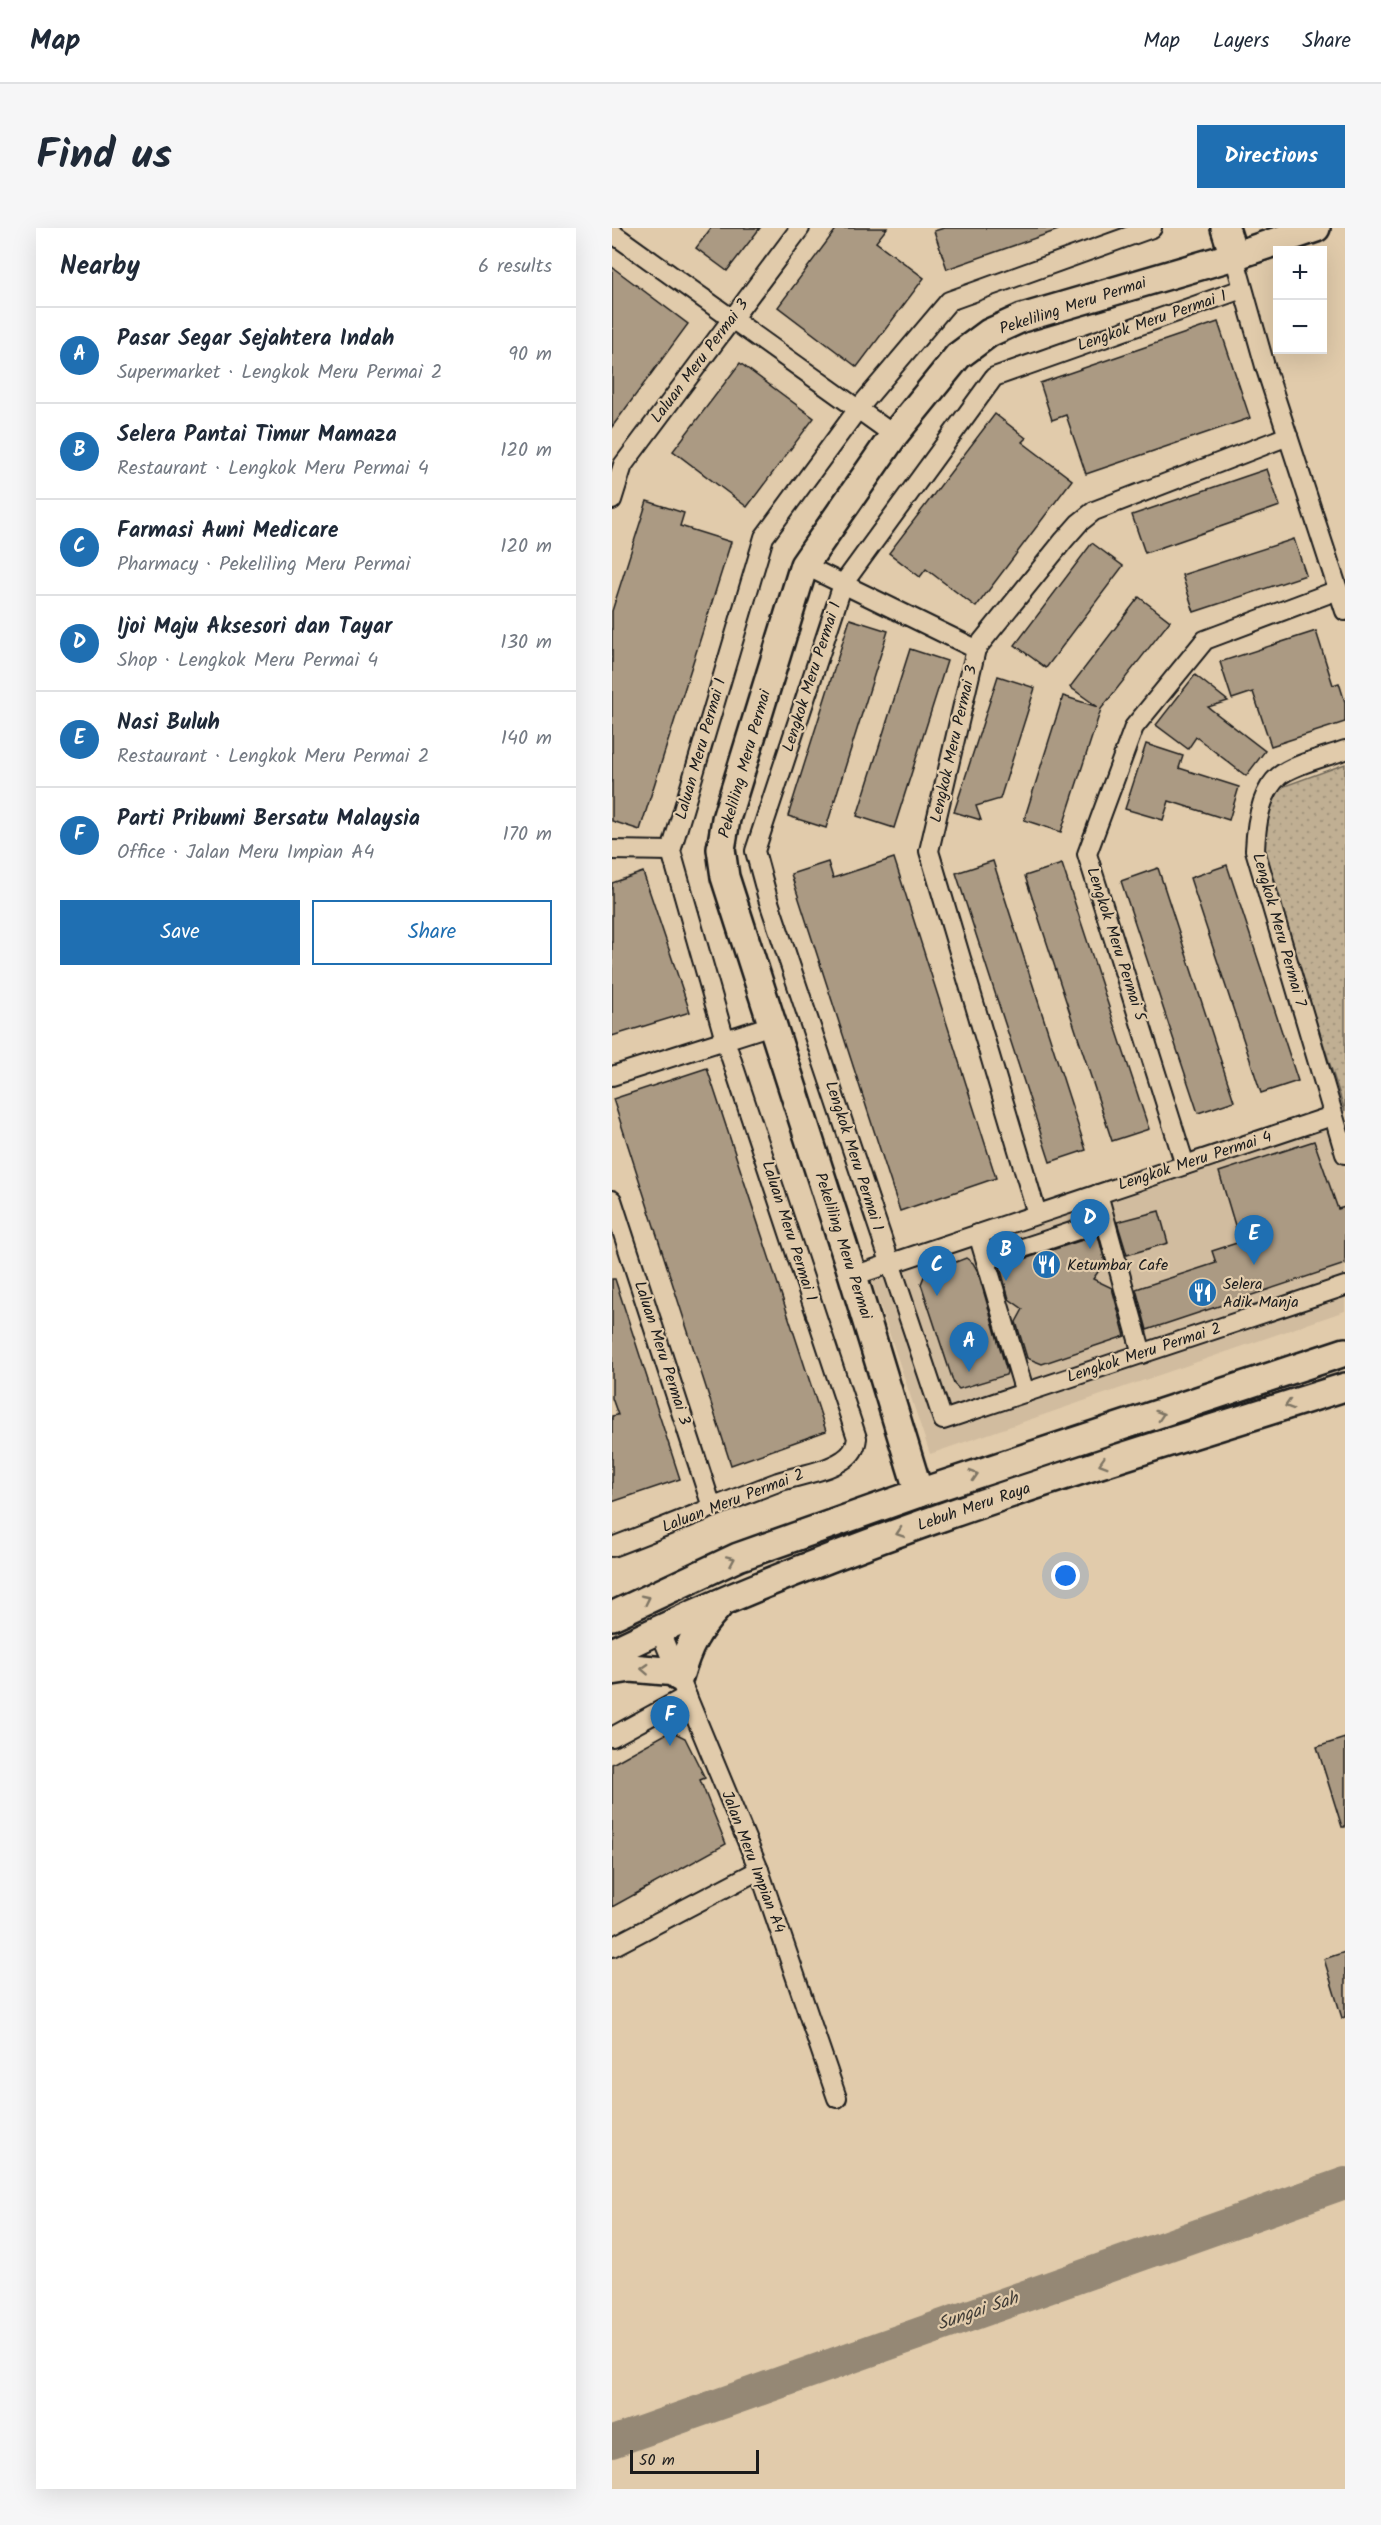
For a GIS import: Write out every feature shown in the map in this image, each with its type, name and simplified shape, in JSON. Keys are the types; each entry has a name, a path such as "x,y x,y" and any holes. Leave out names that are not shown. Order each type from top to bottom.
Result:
{"main road":[{"path":"1225,228 1234,256"},
{"name":"Pekeliling Meru Permai","path":"919,1493 853,1276 725,877 721,849 726,819 804,565 894,435 958,357 989,333 1022,318 1234,256 1316,228"},
{"name":"Lebuh Meru Raya","path":"612,1616 738,1557 919,1493 1345,1352"},
{"name":"Lebuh Meru Raya","path":"612,1652 659,1629 847,1551 1075,1472 1345,1387"},
{"path":"612,1671 632,1668 681,1682 687,1648 694,1636 723,1602"}],"street":[{"name":"Laluan Meru Permai 3","path":"612,500 623,465 800,228"},
{"name":"Laluan Meru Permai 1","path":"852,1452 857,1438 725,1040 671,851 764,537 858,409 949,301 1152,228"},
{"path":"612,233 894,435"},
{"path":"1234,256 1242,289 1345,611"},
{"name":"Lengkok Meru Permai 1","path":"889,1264 772,910 755,851 843,584 994,377 1242,289"},
{"name":"Lengkok Meru Permai 3","path":"1037,1214 929,851 976,649 1078,523 1094,511 1288,435"},
{"path":"804,565 976,649"},
{"name":"Lengkok Meru Permai 5","path":"1185,1165 1087,854 1134,727 1205,640 1338,590"},
{"name":"Lengkok Meru Permai 7","path":"1345,750 1280,775 1263,805 1255,842 1255,850 1345,1154"},
{"path":"612,850 671,851"},
{"path":"612,1076 772,1025"},
{"name":"Lengkok Meru Permai 4","path":"853,1276 1332,1116"},
{"path":"1098,1194 1142,1354"},
{"name":"Laluan Meru Permai 3","path":"612,1200 617,1232 712,1507"},
{"path":"986,1260 1105,1221"},
{"path":"978,1234 1025,1393"},
{"name":"Lengkok Meru Permai 2","path":"889,1264 943,1420 1345,1286"},
{"name":"Laluan Meru Permai 2","path":"612,1548 712,1507 837,1463 846,1459 852,1452"},
{"name":"Jalan Meru Impian A4","path":"659,1629 759,1870 837,2098"},
{"path":"612,1737 681,1682"},
{"path":"612,1947 759,1870"}],"shaded area":[{"path":"1345,764 1345,1111 1264,859 1264,848 1265,830 1271,806 1279,788"},
{"path":"1331,1114 1345,1156 1345,1311 930,1454 869,1273"}],"building":[{"path":"711,228 760,228 727,271 696,248"},
{"path":"837,228 887,228 876,242 924,278 857,367 778,307"},
{"path":"944,228 1057,228 1058,230 947,269 934,231"},
{"path":"612,267 688,324 612,427"},
{"path":"1218,322 1250,418 1086,474 1066,415 1052,420 1040,383"},
{"path":"740,363 814,418 747,507 673,451"},
{"path":"995,414 1026,438 1022,442 1072,480 976,607 926,569 920,577 889,553"},
{"path":"1267,469 1280,506 1145,553 1132,515"},
{"path":"647,501 684,513 680,526 731,542 640,830 612,821 612,611"},
{"path":"1294,539 1306,575 1194,612 1182,575"},
{"path":"1092,543 1123,566 1046,668 1015,645"},
{"path":"1139,597 1170,621 1101,709 1061,832 1024,820 1063,696 1098,707 1070,687"},
{"path":"850,619 888,631 826,828 788,816"},
{"path":"1316,631 1333,685 1339,683 1345,702 1345,722 1271,746 1253,692 1232,699 1220,662"},
{"path":"910,649 947,661 894,828 857,816"},
{"path":"1195,675 1228,701 1208,707 1265,751 1246,776 1196,737 1188,749 1156,725"},
{"path":"998,676 1035,688 1000,799 976,806 981,820 954,812"},
{"path":"1146,744 1183,756 1179,768 1239,787 1229,820 1169,801 1163,820 1125,809"},
{"path":"894,858 996,1178 900,1211 791,874 828,862 833,878"},
{"path":"993,861 1086,1150 1050,1162 956,873"},
{"path":"1062,864 1149,1129 1112,1141 1025,876"},
{"path":"1227,865 1298,1081 1261,1093 1190,878"},
{"path":"1158,868 1234,1101 1198,1113 1121,881"},
{"path":"643,872 690,1012 612,1036 612,883"},
{"path":"707,1068 826,1431 731,1465 613,1099"},
{"path":"1314,1141 1338,1209 1345,1207 1345,1264 1147,1330 1136,1289 1216,1263 1212,1251 1240,1242 1219,1172"},
{"path":"1159,1211 1168,1243 1127,1255 1117,1222"},
{"path":"1098,1235 1105,1262 1093,1279 1112,1288 1125,1336 1042,1364 1027,1358 1016,1322 1023,1309 1009,1299 1000,1267"},
{"path":"966,1258 973,1263 978,1272 1007,1372 1006,1375 959,1389 954,1384 921,1284 925,1274"},
{"path":"612,1279 615,1279 680,1479 612,1502 612,1416 618,1415 612,1398"},
{"path":"671,1731 685,1738 705,1778 700,1780 726,1844 612,1907 612,1764"},
{"path":"1345,1738 1345,1827 1342,1827 1317,1747"},
{"path":"1345,1952 1345,2017 1342,2018 1324,1959"}],"waterway":[{"name":"Sungai Sah","path":"612,2442 1345,2183"}],"place":[{"name":"Ijoi Maju Aksesori dan Tayar","path":"1090,1249"},
{"name":"Ketumbar Cafe","path":"1046,1265"},
{"name":"Nasi Buluh","path":"1254,1265"},
{"name":"Selera Pantai Timur Mamaza","path":"1006,1281"},
{"name":"Selera Adik Manja","path":"1202,1293"},
{"name":"Farmasi Auni Medicare","path":"937,1296"},
{"name":"Pasar Segar Sejahtera Indah","path":"969,1372"},
{"name":"Parti Pribumi Bersatu Malaysia","path":"670,1746"}]}
